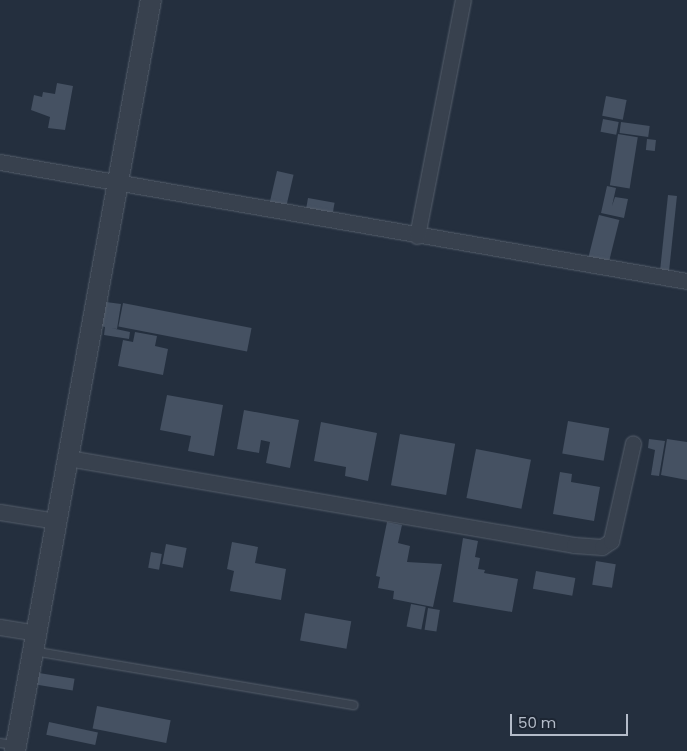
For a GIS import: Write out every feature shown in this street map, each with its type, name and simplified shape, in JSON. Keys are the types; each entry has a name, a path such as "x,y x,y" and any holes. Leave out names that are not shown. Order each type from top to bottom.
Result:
{"street":[{"path":"11,746 35,642 151,0"},
{"path":"417,236 463,0"},
{"path":"0,162 118,181 417,236 687,281"},
{"path":"68,458 602,547 611,541 633,443"},
{"path":"0,512 57,521"},
{"path":"0,627 35,642"}],"lane":[{"path":"35,642 353,704"}],"building":[{"path":"57,83 73,86 65,130 48,128 50,117 31,110 34,95 42,97 43,92 55,94"},
{"path":"606,96 627,100 623,120 602,116"},
{"path":"603,119 619,122 616,135 601,132"},
{"path":"621,122 650,126 648,137 619,133"},
{"path":"618,134 638,137 630,188 610,185"},
{"path":"647,139 656,140 655,151 646,150"},
{"path":"277,171 294,175 286,209 269,205"},
{"path":"607,186 616,188 612,206 615,197 628,199 624,218 601,213"},
{"path":"668,195 677,196 668,276 660,276"},
{"path":"308,198 335,203 332,216 306,212"},
{"path":"599,215 619,220 608,267 587,262"},
{"path":"106,302 121,304 117,329 111,328 130,332 129,339 104,335 105,327 101,326"},
{"path":"123,303 252,328 247,352 118,327"},
{"path":"135,332 157,336 155,346 168,349 163,375 118,366 123,340 133,342"},
{"path":"167,395 223,405 214,456 188,451 191,436 160,430"},
{"path":"244,410 299,420 290,468 266,463 270,442 261,440 259,453 237,449"},
{"path":"568,421 609,428 604,461 562,453"},
{"path":"321,422 377,433 368,481 345,476 346,467 314,461"},
{"path":"400,434 455,444 446,495 391,485"},
{"path":"649,439 665,441 659,476 651,475 655,450 648,448"},
{"path":"667,439 687,442 687,480 661,475"},
{"path":"476,449 531,460 521,509 466,498"},
{"path":"560,472 572,474 571,482 600,487 594,521 553,514"},
{"path":"387,522 402,525 398,543 410,546 407,562 442,564 433,607 393,599 394,591 378,588 380,577 376,576"},
{"path":"463,538 478,541 475,557 480,558 478,569 485,570 484,573 518,579 512,612 453,602"},
{"path":"232,542 258,547 255,563 286,569 281,600 230,591 234,571 227,569"},
{"path":"166,544 187,548 183,568 162,564"},
{"path":"151,552 162,554 159,570 148,568"},
{"path":"596,561 616,564 612,588 592,585"},
{"path":"536,571 575,578 572,596 533,589"},
{"path":"411,604 426,607 421,629 407,627"},
{"path":"428,608 440,610 436,632 425,630"},
{"path":"305,613 351,621 346,649 300,641"},
{"path":"39,673 75,679 73,690 37,685"},
{"path":"97,706 171,720 166,743 93,729"},
{"path":"49,722 98,732 95,745 46,735"}]}
